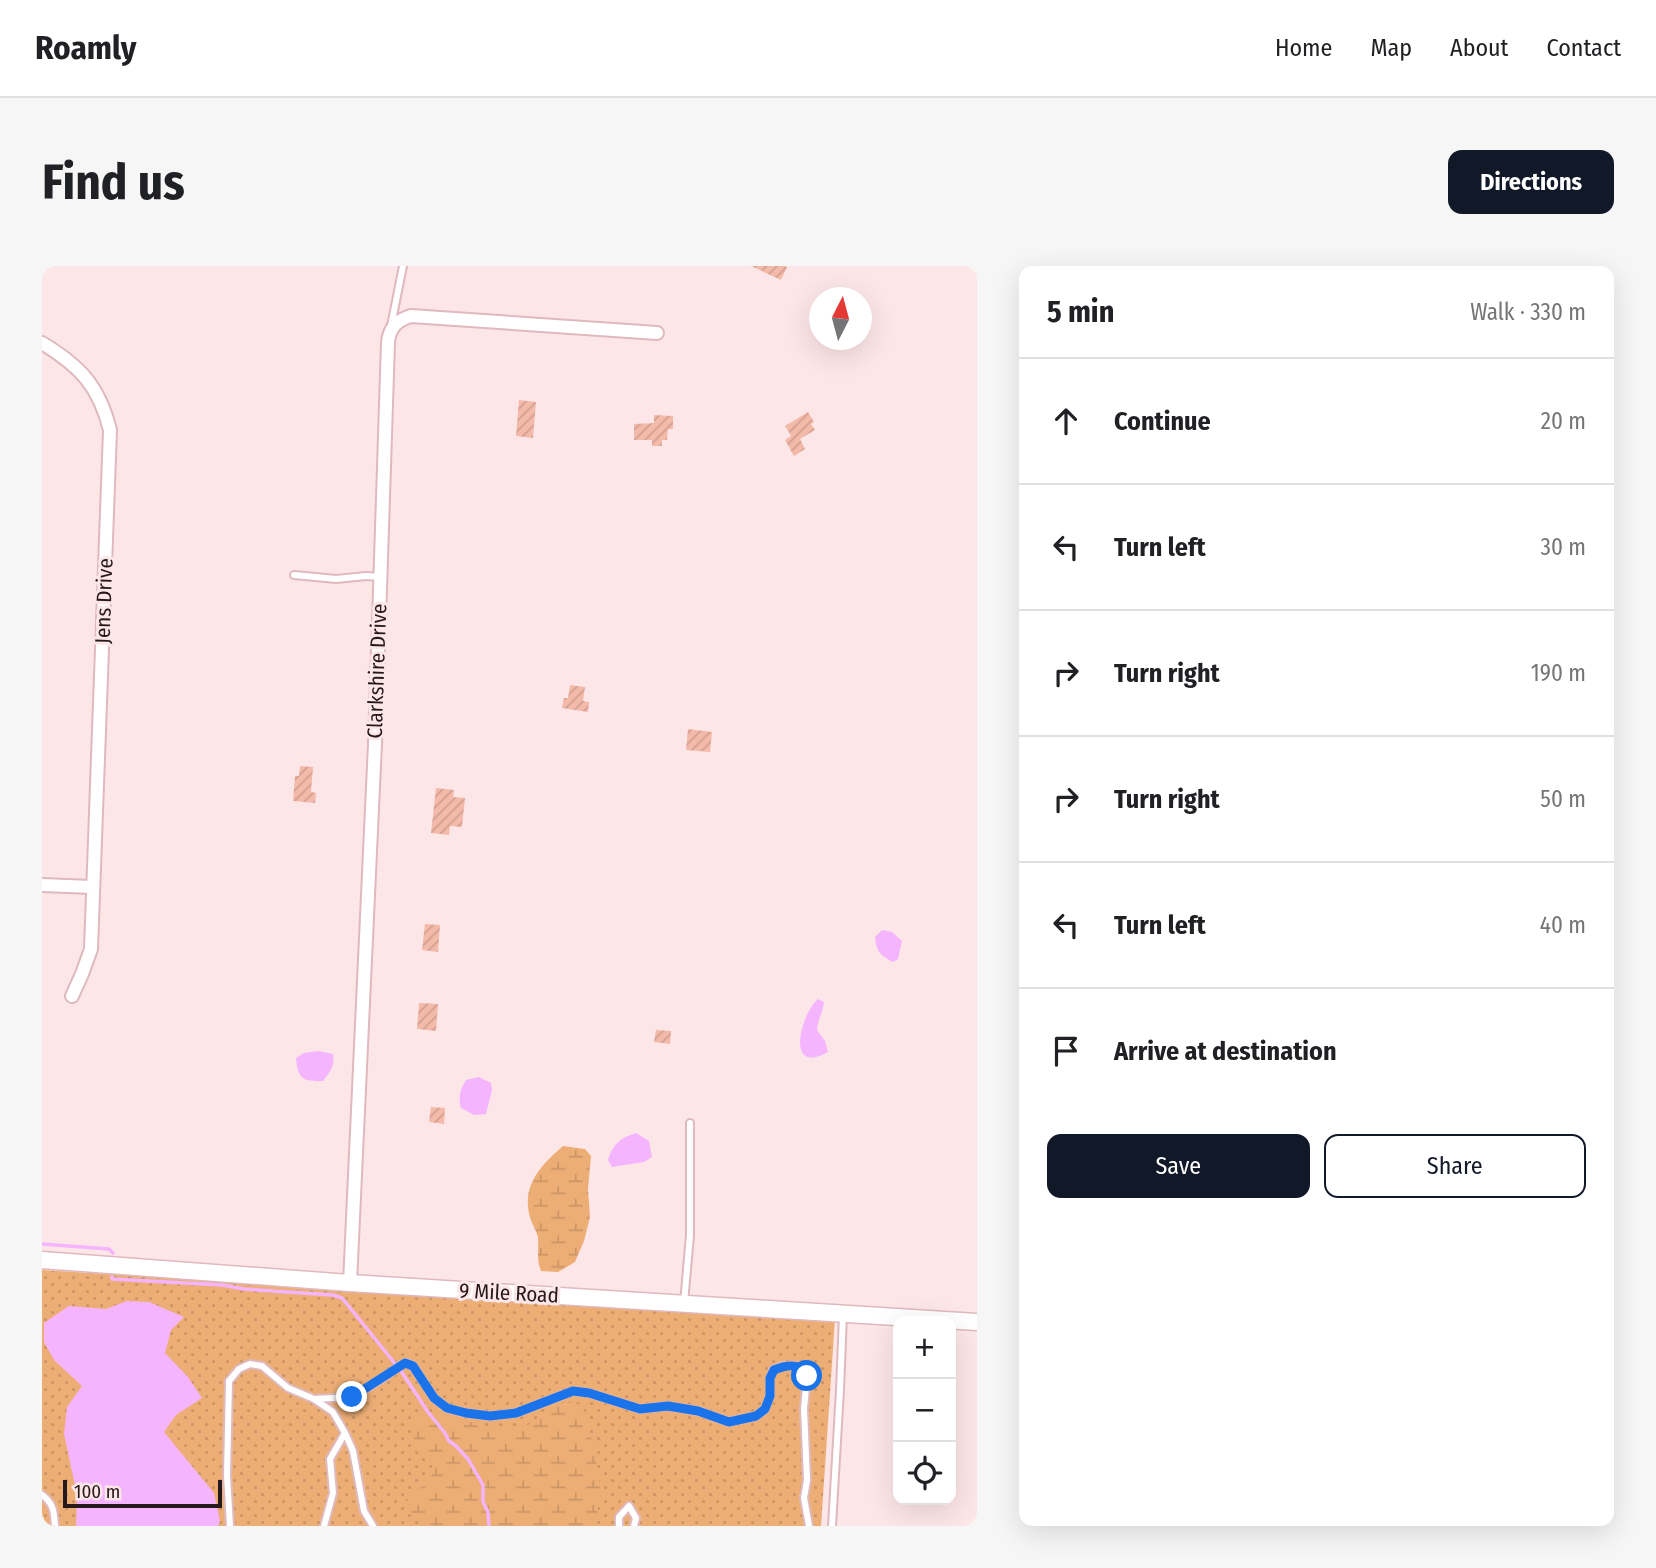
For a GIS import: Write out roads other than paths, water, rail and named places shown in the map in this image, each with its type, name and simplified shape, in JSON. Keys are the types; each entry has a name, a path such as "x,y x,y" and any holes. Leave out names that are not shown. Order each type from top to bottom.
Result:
{"street":[{"path":"390,331 404,318 419,316 657,333"},
{"name":"Clarkshire Drive","path":"350,1283 368,920 390,331"},
{"name":"Jens Drive","path":"42,343 78,369 105,409 110,430 91,949 72,996"},
{"path":"42,885 92,887"},
{"name":"9 Mile Road","path":"42,1260 350,1283 977,1322"}],"lane":[{"path":"390,331 403,266"},
{"path":"294,576 336,579 381,577"},
{"path":"684,1303 691,1235 690,1123"},
{"path":"832,1526 843,1315"},
{"path":"314,1399 352,1397 407,1363 413,1366 434,1398 447,1408 466,1413 490,1416 516,1413 573,1391 589,1393 640,1409 668,1406 698,1411 729,1422 756,1416 765,1409 774,1370 783,1366 796,1366 804,1370 807,1376 804,1409 807,1480 804,1498 809,1526"},
{"path":"230,1526 226,1475 229,1381 239,1369 250,1364 262,1366 288,1388 314,1399 333,1412 353,1451 364,1511 373,1526"},
{"path":"324,1526 333,1493 330,1459 345,1433"},
{"path":"42,1495 50,1501 55,1526"},
{"path":"619,1526 619,1517 629,1506 636,1518 634,1526"}],"waterway":[{"path":"42,1244 109,1249 113,1253"},
{"path":"112,1277 333,1295 342,1298 401,1371 449,1441 468,1459 483,1485 483,1502 488,1512 489,1526"}]}
